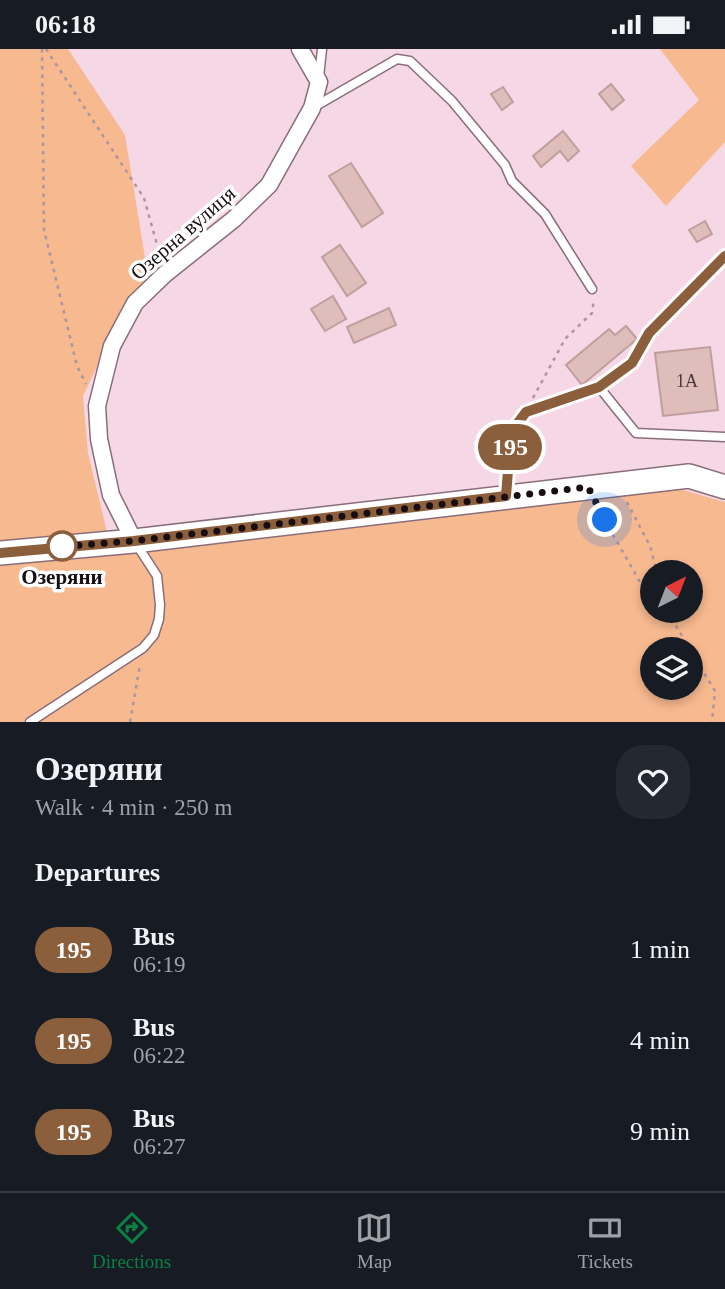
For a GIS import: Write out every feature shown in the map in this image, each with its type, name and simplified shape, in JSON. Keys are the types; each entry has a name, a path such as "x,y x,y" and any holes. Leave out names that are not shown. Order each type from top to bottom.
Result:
{"street":[{"path":"300,49 319,82"},
{"name":"Озерна вулиця","path":"134,541 111,495 99,439 97,406 112,346 135,303 165,274 234,219 269,185 312,108 319,82"},
{"path":"0,553 134,541 689,476 725,487"}],"lane":[{"path":"319,82 321,49"},
{"path":"312,108 397,59 410,61 452,101 505,165 512,181 545,214 592,289"},
{"path":"506,496 511,432 526,412 599,387 632,363 649,333 725,256"},
{"path":"599,387 636,433 725,437"},
{"path":"30,722 143,648 154,635 160,605 157,576 134,541"}],"path":[{"path":"44,49 144,198 165,274"},
{"path":"44,49 44,230 77,366 97,406"},
{"path":"526,412 565,339 592,313 595,302 592,289"},
{"path":"618,484 650,546 654,560"},
{"path":"588,487 640,582"},
{"path":"130,722 143,648"},
{"path":"703,671 715,691 712,722"}],"shaded area":[{"path":"0,49 68,49 125,135 148,276 124,311 83,396 88,453 112,553 676,488 725,502 725,722 0,722"},
{"path":"660,49 725,49 725,142 666,206 631,166 699,100"}],"building":[{"path":"611,84 624,100 612,110 599,94"},
{"path":"503,87 513,102 502,110 491,94"},
{"path":"563,131 579,151 568,161 560,151 541,167 533,156"},
{"path":"351,163 383,213 362,227 329,176"},
{"path":"705,221 712,234 697,242 689,230"},
{"path":"340,245 366,283 347,296 322,257"},
{"path":"333,296 346,319 325,331 311,309"},
{"path":"389,308 396,325 354,343 347,327"},
{"path":"626,326 637,339 582,385 566,365 609,329 615,335"},
{"path":"710,347 718,410 663,416 655,353"}],"bus line":[{"name":"195","path":"0,553 134,541 506,496 511,432 526,412 599,387 632,363 649,333 725,256"}],"place":[{"name":"Озеряни","path":"62,546"}],"route":[{"path":"62,546 58,547 134,541 588,487 605,520"}]}
